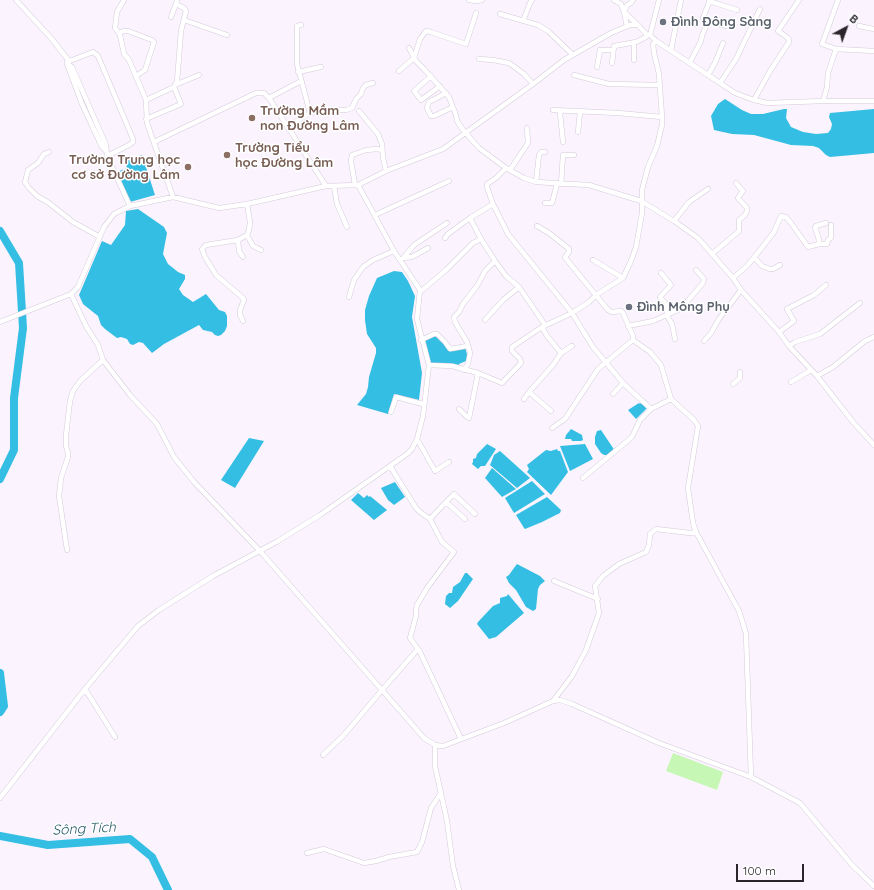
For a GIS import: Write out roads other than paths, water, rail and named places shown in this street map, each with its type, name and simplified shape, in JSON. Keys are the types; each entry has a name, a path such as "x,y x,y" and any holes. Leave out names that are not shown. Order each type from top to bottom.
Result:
{"street":[{"path":"16,0 51,38 68,63 68,69 106,145 106,153 130,206"},
{"path":"124,0 117,12 115,21 116,28 119,33 124,54 129,60 146,100 146,119 173,197"},
{"path":"469,0 482,0"},
{"path":"523,21 532,0"},
{"path":"614,0 621,4 627,26"},
{"path":"624,12 627,5 633,0"},
{"path":"612,63 614,46 634,43 648,35 659,0"},
{"path":"671,50 681,0"},
{"path":"754,100 770,71 789,42 787,37 778,32 799,0"},
{"path":"838,0 821,43 836,49 874,51"},
{"path":"690,62 701,41 706,26 707,22 703,18 709,1 737,10"},
{"path":"146,119 181,104 175,86 177,82 181,31 186,11 176,2 171,17"},
{"path":"720,83 736,59 760,9"},
{"path":"624,12 656,41 735,93 754,100 767,102 874,102"},
{"path":"399,71 414,58 420,39 426,32 431,32 466,44 476,13"},
{"path":"500,14 538,25 548,31 572,54"},
{"path":"184,20 227,35"},
{"path":"705,21 726,26"},
{"path":"301,25 297,26 296,52 298,72 310,113"},
{"path":"0,322 14,318 71,294 78,287 104,228 114,214 130,206 173,197 219,208 247,204 326,186 356,185 386,170 442,148 533,84 572,54 604,36 627,26 638,25"},
{"path":"859,26 874,29"},
{"path":"119,33 128,31 154,42 145,70 136,76"},
{"path":"429,365 452,366 478,373 502,383 521,363 520,359 512,351 512,347 544,326 572,313 622,278 631,261 636,247 642,213 641,201 648,166 660,136 662,117 658,68 653,44 656,41"},
{"path":"708,75 723,42"},
{"path":"634,43 634,60"},
{"path":"410,48 414,58 449,97 457,121 479,148 508,169 518,175 536,182 589,185 641,201 698,238 741,290 779,332 789,346 817,376 849,417 874,445"},
{"path":"823,101 827,87 828,73 836,49"},
{"path":"597,67 600,50 613,50"},
{"path":"68,63 93,52 98,56 133,139 133,142 129,145 106,153"},
{"path":"479,59 509,63 524,74 533,84"},
{"path":"298,72 322,67"},
{"path":"146,100 199,75"},
{"path":"574,75 609,84 659,85"},
{"path":"431,76 414,91 421,100 440,86"},
{"path":"269,98 301,81"},
{"path":"288,127 310,113 346,110 352,108 363,88 372,83"},
{"path":"154,142 256,93 264,93 269,98 326,186"},
{"path":"446,93 429,102 426,108 431,116 434,116 453,107"},
{"path":"553,110 662,117"},
{"path":"359,111 378,134 382,144 386,170"},
{"path":"562,111 560,113 563,142"},
{"path":"578,132 580,112"},
{"path":"527,128 528,143 508,169 487,184 493,204 508,234 572,313 586,337 623,383 651,409"},
{"path":"0,798 85,689 129,635 144,620 213,576 320,516 412,449 417,439 423,416 429,365 421,340 417,319 420,292 419,287 402,258 394,251 375,215 356,185 351,161 352,155 366,150 382,150"},
{"path":"49,152 44,154 38,163 28,170 25,182 37,196 49,202 73,222 100,237"},
{"path":"536,182 539,155 541,152 545,152"},
{"path":"545,203 552,203 559,184 563,155 574,155"},
{"path":"375,215 449,181"},
{"path":"712,254 739,231 739,220 747,211 747,208 738,198 743,191 736,183"},
{"path":"334,186 337,204 346,227"},
{"path":"674,221 689,202 708,189"},
{"path":"243,321 240,316 240,310 244,300 243,298 216,275 202,249 206,245 238,240 247,235 250,230 250,222 247,204"},
{"path":"446,238 448,234 470,218 493,204"},
{"path":"732,278 754,257 774,232 781,216 786,217 807,247 826,244 828,240 831,239 831,225"},
{"path":"470,218 495,261 506,276 519,287 544,326 547,336 561,353"},
{"path":"402,258 414,245 447,223"},
{"path":"819,244 815,228 816,226 826,223"},
{"path":"537,226 549,233 569,250 565,258 610,311 622,311 633,336 633,340 650,352 661,365 671,398 694,420 698,426 688,488 696,532 739,611 746,634 751,777"},
{"path":"247,235 253,246 260,250"},
{"path":"420,292 446,270 473,243 481,239"},
{"path":"238,240 243,257"},
{"path":"402,258 412,257 428,248"},
{"path":"349,297 354,280 363,267 373,260 394,251"},
{"path":"754,257 762,266 770,269 780,265"},
{"path":"593,260 622,278"},
{"path":"464,370 470,360 470,353 467,342 455,322 454,317 460,312 462,304 477,286 485,272 495,261"},
{"path":"628,326 647,323 667,316 678,310 703,283 704,279 696,270"},
{"path":"661,273 671,286 660,296 666,304 667,316 672,324 675,339"},
{"path":"779,332 794,321 786,310 814,295 826,286"},
{"path":"485,320 503,300 519,287"},
{"path":"704,341 741,290"},
{"path":"71,294 86,326 98,344 103,360 130,395 158,424 174,457 194,482 260,551 424,738 435,745 443,746 504,723 554,701 560,700 658,743 751,777 800,803 852,865 874,886"},
{"path":"789,346 795,342 820,334 860,303"},
{"path":"421,340 437,334 450,349 467,346"},
{"path":"817,376 832,367 865,341 874,337"},
{"path":"552,428 565,419 593,374 633,340"},
{"path":"524,399 553,365 561,353 572,346"},
{"path":"67,550 59,496 61,478 68,457 66,435 70,401 72,391 80,381 103,360"},
{"path":"791,382 811,370"},
{"path":"733,384 740,378 740,372"},
{"path":"459,409 469,418 478,373"},
{"path":"613,394 623,383"},
{"path":"529,392 551,411"},
{"path":"391,412 396,397 424,404"},
{"path":"583,478 632,437 640,420 651,409 671,398"},
{"path":"417,439 435,471 449,462"},
{"path":"390,466 416,508 430,519 442,542 454,552 427,588 417,605 416,616 410,638 418,649 460,739"},
{"path":"430,519 454,494 475,514"},
{"path":"446,502 465,519"},
{"path":"554,701 572,676 586,650 597,620 599,613 598,599 595,588 597,583 603,576 619,564 646,552 649,545 650,534 654,530 659,528 690,533 696,532"},
{"path":"554,581 598,599"},
{"path":"323,755 344,735 418,649"},
{"path":"85,689 115,737"},
{"path":"435,745 435,766 448,821 453,866 459,890"},
{"path":"307,853 324,849 364,863 376,862 389,857 417,852 424,836 431,808 441,793"}],"water":[{"path":"725,99 751,114 763,114 787,109 786,118 791,127 803,132 816,134 828,133 831,129 832,124 829,117 830,113 874,109 874,153 830,157 819,148 813,146 791,145 754,135 732,134 714,130 711,116 718,104"},
{"path":"142,155 155,195 130,202 117,172 127,168 125,161"},
{"path":"138,209 164,227 167,233 163,254 168,264 178,272 185,275 185,279 179,289 183,295 193,302 206,294 219,310 225,312 227,316 227,326 221,335 218,336 212,332 203,330 199,325 164,344 152,353 143,343 139,342 133,345 130,344 127,339 121,337 117,338 101,325 98,316 83,304 79,295 102,241 111,245 125,225 126,211"},
{"path":"394,271 402,272 415,296 412,317 422,373 419,400 394,394 388,414 357,405 366,394 376,353 376,348 367,334 365,310 377,278"},
{"path":"435,335 444,342 449,351 465,347 468,358 466,361 459,365 429,363 423,341"},
{"path":"639,403 647,408 636,419 628,410"},
{"path":"571,429 582,435 583,440 572,441 571,439 565,439 566,435"},
{"path":"601,430 614,450 607,455 601,453 595,444 597,431"},
{"path":"249,438 264,441 235,488 221,480"},
{"path":"487,444 496,449 485,466 481,466 478,469 472,464 473,459 476,458 477,454"},
{"path":"585,444 593,459 570,471 560,446"},
{"path":"557,449 560,451 568,472 551,495 527,472 529,469 527,465 546,450 551,451"},
{"path":"500,451 530,478 517,488 490,465 494,455"},
{"path":"492,468 516,489 502,497 485,478"},
{"path":"532,481 545,494 514,513 505,498"},
{"path":"395,482 405,497 394,505 388,500 381,488"},
{"path":"358,493 364,498 367,495 369,497 370,496 387,510 374,520 351,500"},
{"path":"547,497 561,510 560,513 525,529 516,515"},
{"path":"517,564 540,576 545,581 538,589 536,609 533,611 526,607 506,577"},
{"path":"465,573 473,579 458,601 450,608 445,604 446,596 449,593 452,593 453,587 460,582"},
{"path":"508,594 524,613 496,637 489,639 477,624 493,606 500,603 500,598 507,596"}],"waterway":[{"name":"Sông Tích","path":"0,231 19,263 23,328 14,398 14,450 0,479"},
{"name":"Sông Tích","path":"0,673 4,706 0,712"},
{"name":"Sông Tích","path":"0,836 48,845 130,839 152,857 168,890"}],"place":[{"name":"Đình Đông Sàng","path":"663,22"},
{"name":"Trường Mầm non Đường Lâm","path":"252,118"},
{"name":"Trường Tiểu học Đường Lâm","path":"227,155"},
{"name":"Trường Trung học cơ sở Đường Lâm","path":"188,167"},
{"name":"Đình Mông Phụ","path":"629,307"}]}
